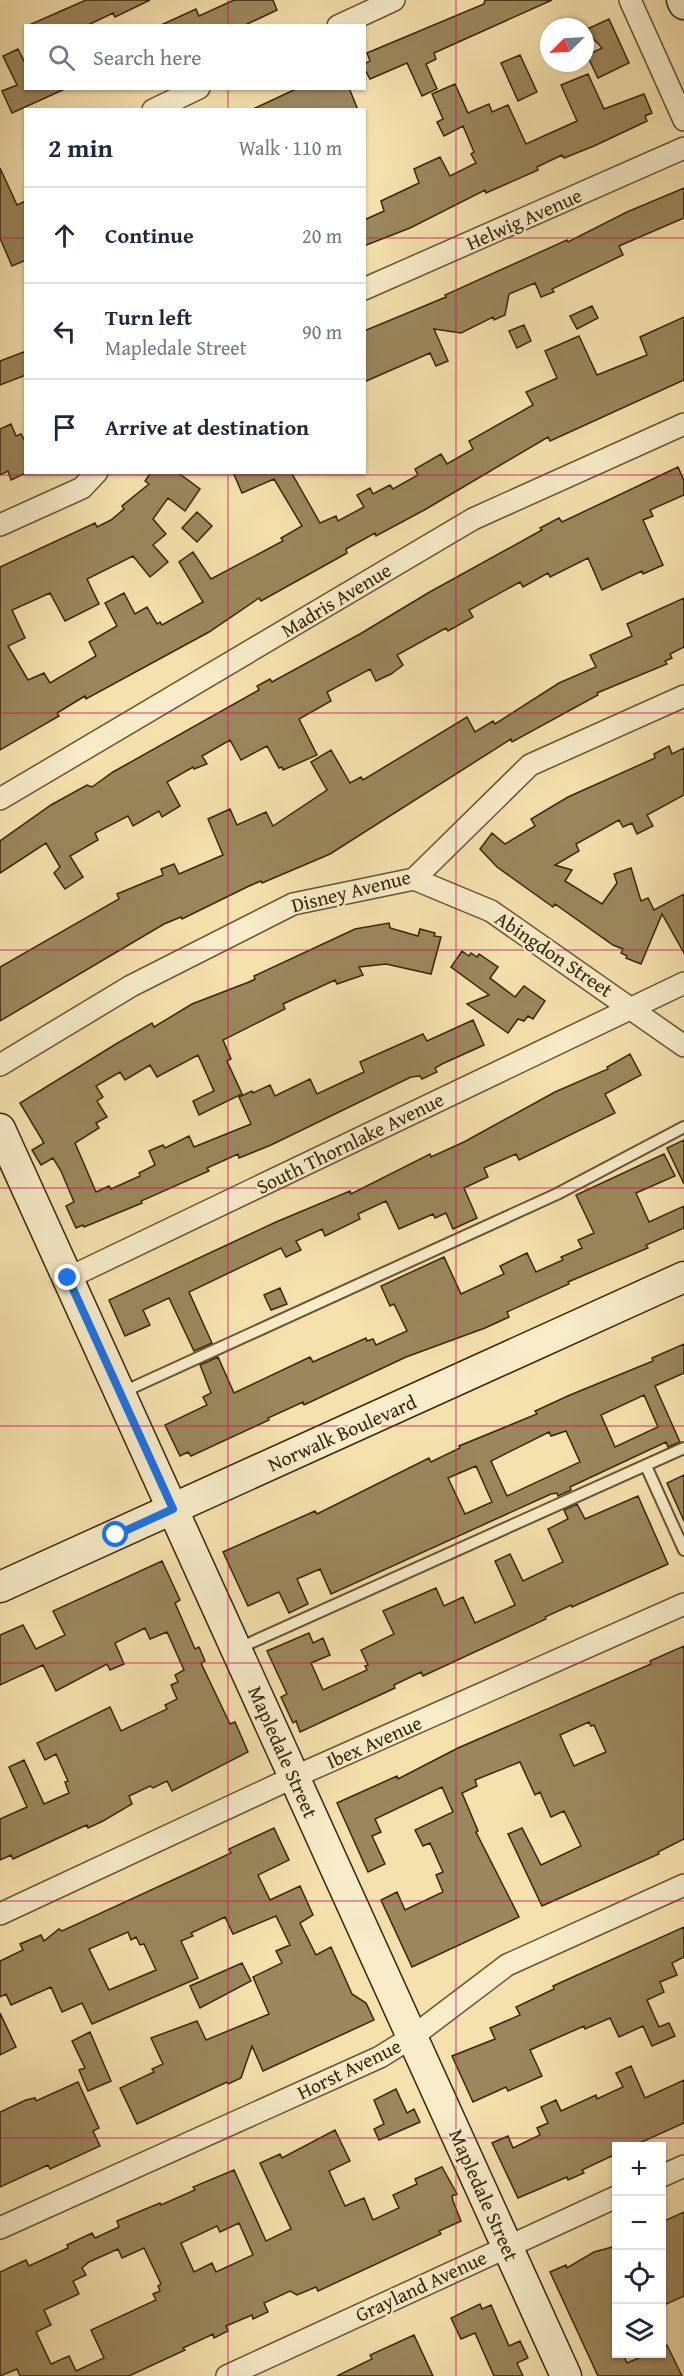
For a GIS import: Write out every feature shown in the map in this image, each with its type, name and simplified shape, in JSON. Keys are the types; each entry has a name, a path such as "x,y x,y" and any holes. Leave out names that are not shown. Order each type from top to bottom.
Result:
{"street":[{"path":"342,24 394,0"},
{"path":"630,0 684,120"},
{"path":"157,108 195,90"},
{"name":"Helwig Avenue","path":"366,288 684,148"},
{"name":"Madris Avenue","path":"0,799 473,519 684,424"},
{"path":"0,525 82,488 95,474"},
{"name":"Disney Avenue","path":"0,1065 131,986 293,903 414,879 530,765 684,696"},
{"name":"Abingdon Street","path":"414,879 491,911 632,1007 684,1046"},
{"name":"South Thornlake Avenue","path":"68,1278 684,983"},
{"name":"Mapledale Street","path":"0,1129 566,2376"},
{"name":"Norwalk Boulevard","path":"0,1587 684,1277"},
{"name":"Ibex Avenue","path":"0,1914 294,1777 684,1604"},
{"name":"Horst Avenue","path":"0,2228 380,2057 412,2037 507,1965 684,1885"},
{"path":"666,2174 684,2166"},
{"name":"Grayland Avenue","path":"227,2376 612,2199"}],"lane":[{"path":"120,1394 557,1194 684,1127"},
{"path":"236,1649 684,1448"},
{"path":"646,1466 684,1550"}],"building":[{"path":"86,0 150,0 115,17 113,13 90,24 32,24"},
{"path":"234,0 273,0 277,10 247,24 163,24 196,9 199,16"},
{"path":"485,0 552,0 434,53 436,59 426,64 437,89 422,96 407,63 370,79 366,72 366,63 370,61 367,53 484,4"},
{"path":"609,19 629,63 598,78 594,70 594,52 602,48 594,40 594,26"},
{"path":"18,49 24,61 24,90 63,90 12,113 2,91 17,85 3,56"},
{"path":"520,55 537,92 518,101 501,63"},
{"path":"588,74 604,109 644,94 652,113 645,116 647,121 594,146 564,158 562,155 537,167 538,170 486,193 485,190 410,228 366,245 366,219 384,211 381,201 419,183 414,169 440,157 450,176 476,163 463,126 444,136 437,122 443,119 432,94 455,84 468,113 489,104 492,112 508,105 526,144 577,121 561,85"},
{"path":"294,90 350,90 357,108 255,108"},
{"path":"0,168 17,205 24,202 24,261 12,266 0,238"},
{"path":"684,188 684,218 619,246 623,255 552,289 554,292 541,297 535,283 509,294 505,315 494,320 493,317 461,333 434,329 448,361 436,366 430,353 366,381 366,330 446,297 445,295 567,240 568,242 627,212"},
{"path":"592,306 598,318 577,329 570,316"},
{"path":"684,317 684,380 550,441 548,437 426,509 346,549 347,553 261,601 259,598 209,632 86,699 85,696 57,713 59,716 0,750 0,567 95,523 97,527 111,520 124,509 122,506 149,484 145,481 150,474 180,474 200,489 185,511 168,498 153,519 166,534 153,545 168,562 150,577 133,556 87,579 99,604 65,621 50,593 12,610 25,638 8,646 28,680 44,673 50,683 96,656 89,642 117,626 105,603 124,593 135,614 147,607 157,624 160,622 162,625 203,602 179,562 193,552 211,579 283,541 281,538 302,526 274,479 242,493 234,474 292,474 320,523 336,516 338,521 364,507 357,495 370,488 373,494 390,485 393,489 418,475 415,469 441,454 447,464 473,449 469,441 533,405 526,392 557,378 545,351 579,336 597,375 647,355 640,337"},
{"path":"524,325 531,341 517,348 509,331"},
{"path":"24,352 24,376 0,385 0,361"},
{"path":"11,424 16,436 21,434 24,439 24,474 11,480 8,471 0,475 0,429"},
{"path":"678,467 684,481 684,495 650,510 653,516 643,520 663,565 643,574 642,571 602,590 588,558 550,577 548,573 523,587 520,582 469,610 473,617 448,631 446,628 397,655 403,665 391,674 376,681 370,669 327,692 331,701 299,719 317,755 283,770 282,767 279,768 267,746 241,760 230,740 202,756 207,764 194,769 193,767 167,782 180,806 162,817 159,811 133,826 128,816 95,833 98,840 70,856 83,877 65,889 54,873 60,867 46,843 0,873 0,841 51,805 87,785 92,787 113,772 259,690 257,686 270,679 272,682 360,634 428,593 542,530 540,528 559,518 562,522"},
{"path":"197,512 212,526 197,542 182,528"},
{"path":"684,598 684,647 670,654 672,658 665,661 667,664 597,693 598,695 512,742 511,739 330,854 262,883 261,881 249,886 182,919 181,917 164,924 0,1021 0,967 119,899 117,894 163,875 161,869 174,864 179,874 223,855 208,819 230,809 237,825 266,812 273,826 327,790 311,762 331,750 350,783 361,777 363,780 467,717 475,732 493,721 495,724 559,683 596,667 590,655 632,636 627,624"},
{"path":"669,746 672,754 684,748 684,795 647,815 653,826 637,834 632,823 623,827 619,820 576,844 579,851 555,865 572,870 565,881 602,904 617,883 614,874 631,868 641,901 648,898 654,910 684,894 684,953 662,914 641,964 626,958 627,956 621,953 623,949 613,945 555,904 553,907 497,867 480,849 492,833 505,844 535,826 531,819 568,797 655,758 654,754"},
{"path":"389,923 390,928 418,936 420,929 441,937 431,974 386,964 359,967 363,975 337,984 335,980 283,1004 285,1009 223,1040 231,1059 227,1061 242,1094 199,1115 193,1101 214,1091 198,1055 157,1077 150,1065 125,1080 120,1072 96,1086 103,1097 97,1101 107,1117 96,1123 99,1128 75,1143 96,1192 109,1186 111,1189 140,1176 139,1173 155,1165 149,1151 163,1145 165,1148 189,1136 194,1147 251,1124 239,1097 252,1091 253,1093 270,1085 275,1096 310,1079 317,1094 364,1072 360,1062 423,1034 427,1041 473,1020 484,1045 442,1064 435,1068 437,1072 422,1079 420,1076 411,1077 271,1145 239,1158 238,1154 207,1168 209,1171 141,1201 142,1203 84,1227 83,1225 76,1228 66,1206 74,1202 61,1171 53,1158 41,1165 32,1150 44,1143 20,1103 152,1023 154,1027 192,1004 249,982 255,979 254,976 355,929"},
{"path":"462,951 469,956 471,953 477,957 479,954 498,967 490,978 515,997 524,986 545,1001 533,1019 528,1016 524,1021 518,1019 508,1033 467,1004 489,995 451,967"},
{"path":"630,1054 641,1075 605,1094 615,1113 519,1160 516,1154 484,1168 488,1177 464,1188 477,1218 453,1229 446,1213 435,1218 433,1214 399,1229 386,1201 358,1214 360,1219 325,1236 322,1229 296,1241 301,1250 286,1257 281,1248 189,1292 212,1343 194,1351 169,1298 143,1310 150,1325 125,1336 109,1300 276,1222 350,1191 351,1194 430,1154 431,1157 464,1142 555,1092 608,1069 607,1067"},
{"path":"684,1140 684,1184 667,1148"},
{"path":"664,1154 675,1176 636,1193 649,1222 684,1206 684,1228 646,1245 648,1248 568,1282 569,1284 507,1312 509,1317 485,1328 406,1357 304,1405 303,1402 268,1418 269,1420 191,1456 188,1452 180,1456 165,1425 207,1405 203,1397 211,1393 200,1365 218,1357 234,1393 310,1357 313,1362 366,1338 367,1341 373,1339 376,1345 407,1331 394,1304 390,1306 381,1286 444,1257 461,1294 504,1274 500,1266 527,1253 536,1272 563,1260 561,1257 582,1248 578,1240 594,1233 576,1195"},
{"path":"280,1288 287,1304 271,1310 264,1295"},
{"path":"684,1344 684,1373 655,1386 680,1442 668,1447 666,1442 570,1487 571,1490 558,1496 557,1493 551,1494 331,1594 320,1569 297,1579 308,1604 289,1613 279,1592 248,1606 223,1552 315,1511 317,1514 429,1458 431,1462 460,1448 459,1446 537,1414 535,1411 570,1395 653,1361 652,1358","holes":["644,1395 658,1427 615,1447 601,1415","566,1431 580,1462 507,1496 491,1461 549,1432 551,1436","476,1466 492,1502 465,1514 448,1478"]},
{"path":"684,1475 684,1521 667,1483"},
{"path":"638,1496 668,1564 572,1607 571,1605 545,1617 546,1619 423,1676 421,1672 394,1685 395,1688 300,1732 296,1721 293,1723 281,1697 287,1694 267,1651 309,1633 313,1643 323,1638 330,1655 311,1663 323,1690 367,1670 365,1666 368,1665 361,1650 394,1634 383,1611 436,1588 444,1606 463,1597 475,1623 515,1605 495,1561 510,1554 523,1581 563,1562 548,1529 568,1519 564,1510 577,1504 585,1519"},
{"path":"162,1561 180,1600 175,1603 195,1649 199,1647 205,1661 201,1663 230,1724 235,1722 248,1752 172,1791 167,1781 153,1788 150,1786 129,1796 132,1804 103,1821 88,1828 87,1825 13,1859 11,1855 0,1860 0,1819 27,1807 9,1767 24,1760 44,1804 69,1793 65,1782 68,1781 56,1754 45,1760 37,1743 110,1707 121,1731 167,1709 165,1705 177,1699 171,1685 178,1682 175,1675 184,1670 167,1632 150,1639 145,1628 115,1643 124,1664 110,1670 107,1664 56,1691 43,1665 0,1685 0,1635 23,1625 36,1649 65,1635 53,1611"},
{"path":"684,1646 684,1839 658,1852 659,1854 542,1906 508,1834 522,1828 541,1865 581,1846 564,1811 551,1817 540,1792 535,1795 520,1762 475,1780 477,1786 462,1793 478,1831 476,1832 519,1917 412,1967 381,1900 397,1892 405,1910 443,1892 436,1875 443,1872 430,1843 423,1846 415,1830 453,1812 442,1787 375,1819 381,1832 372,1836 385,1864 368,1872 337,1803 397,1776 398,1779 458,1748 651,1664 650,1661","holes":["589,1722 591,1726 594,1725 606,1752 574,1766 560,1735"]},
{"path":"274,1828 289,1860 258,1875 270,1900 300,1886 313,1915 300,1923 316,1955 331,1947 352,1994 366,2003 374,2020 263,2071 252,2046 241,2078 228,2084 227,2082 137,2124 120,2088 154,2072 152,2069 163,2064 151,2038 197,2021 206,2040 269,2014 253,1977 282,1963 276,1951 290,1945 276,1916 233,1934 225,1917 191,1933 193,1936 181,1941 198,1978 92,2024 82,2003 62,2012 51,1987 11,2005 6,1994 0,1997 0,1961 23,1950 20,1944 41,1935 44,1941 59,1929 62,1931 231,1853 229,1849","holes":["128,1932 131,1940 136,1937 140,1945 144,1944 156,1970 109,1990 89,1949"]},
{"path":"684,1927 684,1957 672,1963 677,1975 660,1982 664,1992 647,2000 659,2027 669,2023 675,2036 652,2046 643,2026 619,2037 610,2018 585,2029 584,2026 530,2050 542,2076 508,2091 506,2087 473,2102 452,2056 495,2039 490,2028 520,2015 516,2007 554,1989 553,1986"},
{"path":"242,1963 251,1981 200,2008 190,1986"},
{"path":"0,2013 16,2047 0,2055"},
{"path":"90,2032 111,2081 88,2091 79,2070 85,2068 72,2041"},
{"path":"631,2066 645,2098 684,2080 684,2123 642,2142 612,2142 612,2156 582,2170 584,2173 568,2180 567,2177 518,2198 492,2143 508,2136 513,2148 540,2135 537,2128 548,2123 541,2107 556,2100 561,2111 596,2095 597,2099 623,2087 616,2073"},
{"path":"78,2082 99,2128 93,2131 100,2146 50,2169 48,2165 0,2187 0,2112 26,2100 35,2098 36,2101"},
{"path":"396,2089 407,2113 414,2109 420,2122 379,2140 374,2129 384,2124 374,2100"},
{"path":"335,2130 350,2161 329,2171 345,2206 364,2198 373,2220 399,2208 393,2195 417,2184 415,2179 442,2167 457,2194 452,2196 461,2221 439,2231 441,2234 318,2291 316,2287 297,2295 290,2291 264,2303 268,2312 253,2319 252,2315 226,2326 228,2331 214,2338 213,2334 129,2376 20,2376 17,2369 0,2376 0,2272 26,2260 29,2266 68,2248 67,2245 92,2233 95,2238 119,2227 117,2221 160,2203 161,2205 195,2190 193,2187 234,2170 266,2241 291,2229 260,2163 280,2154 282,2158","holes":["239,2223 253,2255 216,2272 212,2263 194,2272 181,2243 217,2226 220,2232","144,2248 161,2284 158,2286 160,2291 153,2294 156,2300 91,2330 104,2358 76,2371 69,2356 51,2364 36,2332 51,2325 44,2310 79,2294 73,2281 86,2275 82,2268 89,2262 118,2249 122,2258"]},
{"path":"684,2212 684,2296 666,2304 666,2250 666,2220"},
{"path":"612,2247 612,2358 625,2358 627,2363 639,2358 666,2358 667,2345 682,2376 598,2376 550,2272 566,2265 567,2268 594,2252"},
{"path":"480,2304 482,2309 491,2305 509,2346 520,2341 528,2358 517,2363 523,2376 494,2376 475,2333 461,2339 451,2318"},
{"path":"414,2335 433,2376 337,2376 372,2359 370,2355"}],"route":[{"path":"68,1278 173,1509 116,1535"}]}
